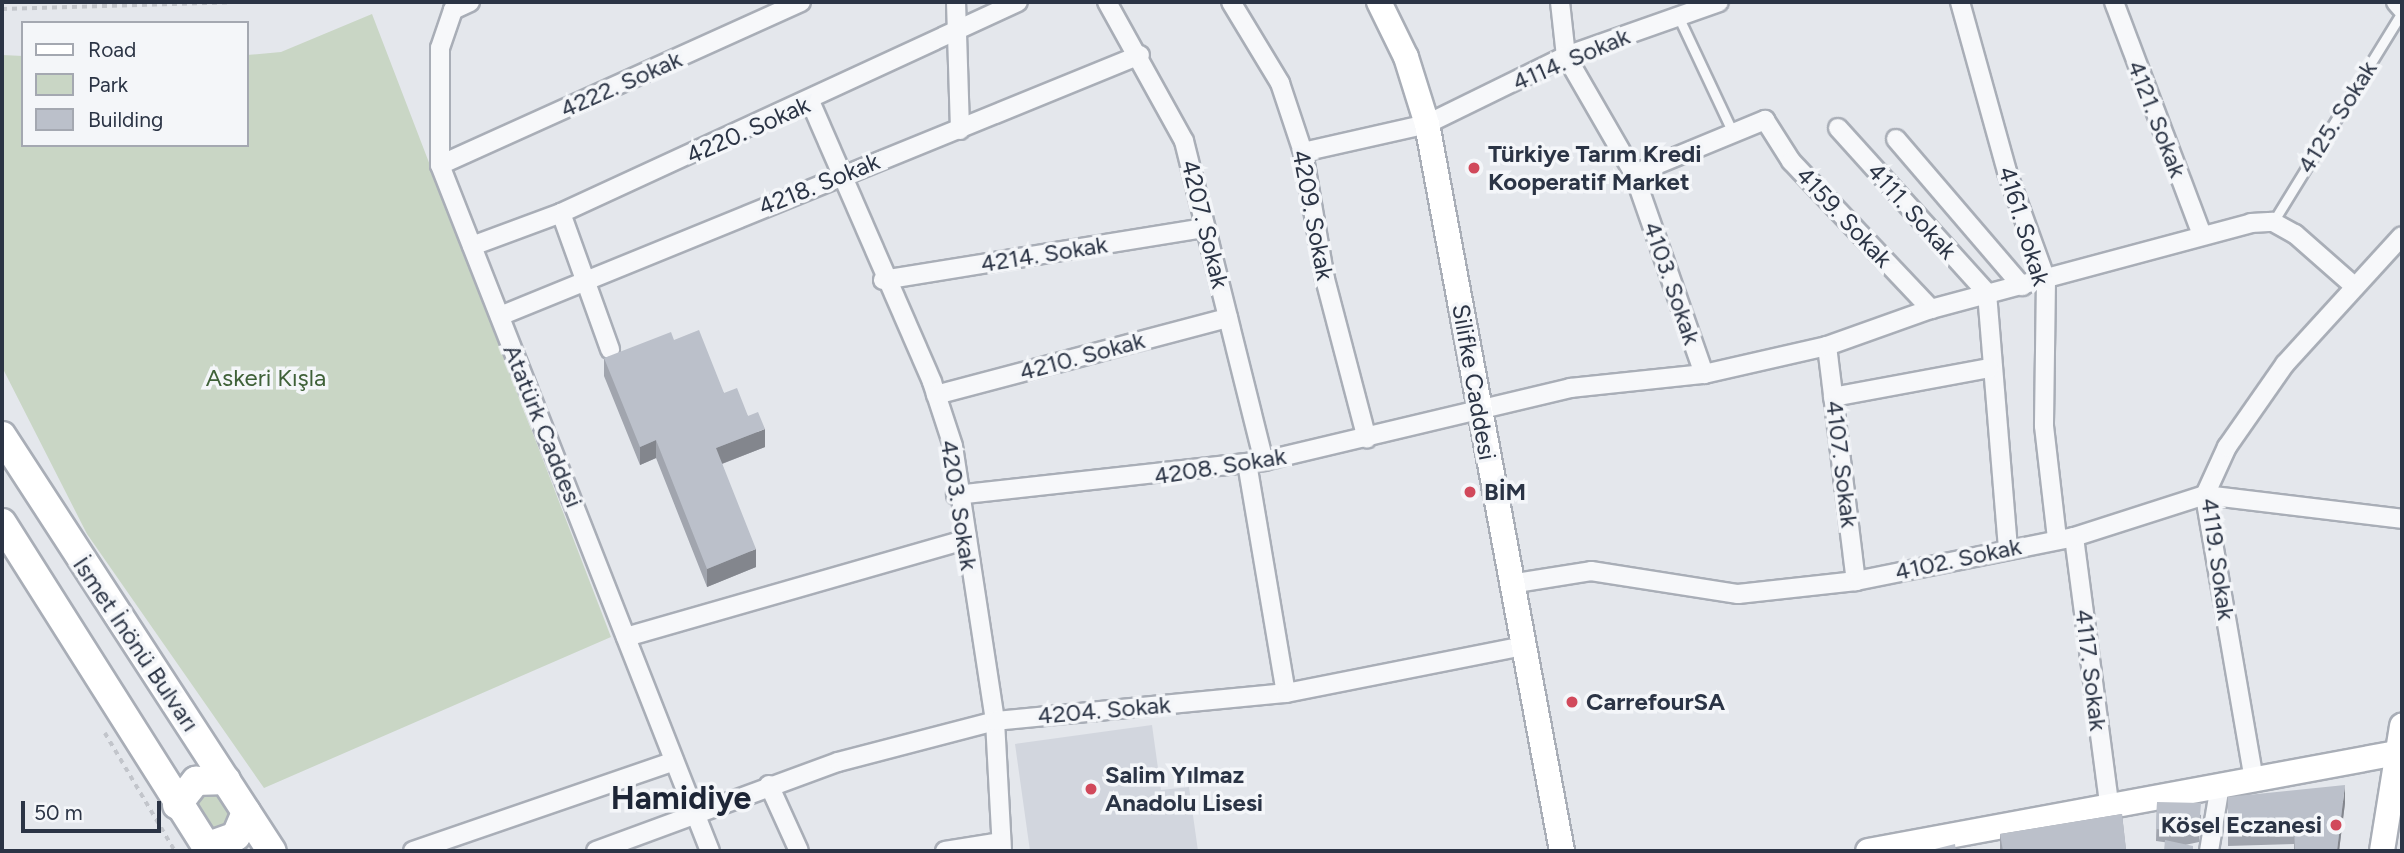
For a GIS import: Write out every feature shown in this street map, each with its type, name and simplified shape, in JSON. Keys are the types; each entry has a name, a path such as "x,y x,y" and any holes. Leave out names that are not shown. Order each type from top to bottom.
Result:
{"main road":[{"name":"İsmet İnönü Bulvarı","path":"2,436 271,851"},
{"name":"İsmet İnönü Bulvarı","path":"2,523 177,805 208,849"},
{"path":"177,805 196,781 226,780"},
{"path":"208,849 236,836 246,812"}],"street":[{"name":"Atatürk Caddesi","path":"470,2 453,10 440,48 440,165 710,851"},
{"name":"4222. Sokak","path":"440,165 801,2"},
{"path":"956,2 960,34 960,130"},
{"name":"4220. Sokak","path":"472,246 561,213 960,34 1018,2"},
{"name":"4207. Sokak","path":"1107,2 1140,55 1184,141 1228,318 1255,462 1286,693"},
{"name":"4209. Sokak","path":"1231,2 1280,83 1303,152 1325,279 1367,439"},
{"name":"Silifke Caddesi","path":"1378,2 1406,57 1427,124 1510,583 1562,851"},
{"name":"4103. Sokak","path":"1560,2 1566,56 1634,174 1704,374"},
{"name":"4114. Sokak","path":"1303,152 1427,124 1566,56 1719,2"},
{"name":"4161. Sokak","path":"1960,2 2007,172 2046,280 2045,426 2066,538"},
{"name":"4121. Sokak","path":"2114,2 2202,235"},
{"path":"2396,2 2402,11"},
{"name":"4218. Sokak","path":"500,316 840,175 960,130 1140,55"},
{"name":"4203. Sokak","path":"810,101 883,280 936,395 953,446 956,495 995,721 1001,847"},
{"name":"4159. Sokak","path":"1733,133 1765,120 1791,161 1931,309"},
{"name":"4111. Sokak","path":"1838,128 1987,293"},
{"path":"1634,174 1733,133"},
{"path":"1896,139 2022,286"},
{"path":"561,213 610,349"},
{"path":"2273,222 2324,255 2352,284"},
{"name":"4208. Sokak","path":"956,495 1255,462 1367,439 1479,406 1570,388 1704,374 1827,346 1931,309 2046,280 2202,235 2273,222"},
{"name":"4214. Sokak","path":"883,280 1205,228"},
{"name":"4119. Sokak","path":"2254,780 2205,495 2227,447 2263,396 2352,284 2402,236"},
{"path":"1987,293 1989,368 2008,546"},
{"name":"4210. Sokak","path":"936,395 1228,318"},
{"name":"4107. Sokak","path":"1827,346 1856,581"},
{"path":"1833,397 1989,368"},
{"name":"4102. Sokak","path":"1510,583 1591,571 1738,594 1856,581 2008,546 2066,538 2205,495 2402,519"},
{"name":"4117. Sokak","path":"2066,538 2109,804"},
{"path":"626,637 964,540"},
{"name":"4204. Sokak","path":"596,851 694,810 769,785 995,721 1286,693 1523,646"},
{"path":"2382,851 2402,726"},
{"path":"1868,851 2109,804 2399,753"},
{"path":"413,851 674,761"},
{"path":"769,785 800,851"},
{"path":"2210,851 2220,785"},
{"path":"945,851 1001,847"}],"lane":[{"name":"4125. Sokak","path":"2273,222 2402,11"},
{"path":"1678,16 1733,133"}],"path":[{"path":"2,9 232,2"}],"shaded area":[{"name":"Salim Yılmaz Anadolu Lisesi","path":"1152,725 1161,790 1189,787 1198,851 1030,851 1015,744"}],"green space":[{"name":"Askeri Kışla","path":"372,14 611,637 264,788 87,534 2,367 2,55 21,56 21,147 248,147 248,55 281,52"},
{"path":"213,789 234,821 217,834 194,800"}],"building":[{"path":"699,330 724,393 737,388 748,416 758,412 765,429 716,448 756,549 707,569 656,440 640,447 604,358 671,332 674,340"},
{"path":"2345,785 2337,851 2295,851 2294,826 2228,828 2228,797"},
{"path":"2157,802 2201,803 2199,830 2166,836 2167,830 2156,829"},
{"path":"2122,814 2126,849 2003,851 2000,834"},
{"path":"2165,840 2193,846 2193,851 2164,851"},
{"path":"1955,844 1956,851 1927,851"}],"place":[{"name":"Türkiye Tarım Kredi Kooperatif Market","path":"1474,168"},
{"name":"BİM","path":"1470,492"},
{"name":"CarrefourSA","path":"1572,702"},
{"name":"Salim Yılmaz Anadolu Lisesi","path":"1091,789"},
{"name":"Kösel Eczanesi","path":"2336,825"}],"district":[{"name":"Hamidiye","path":"681,798"}]}
